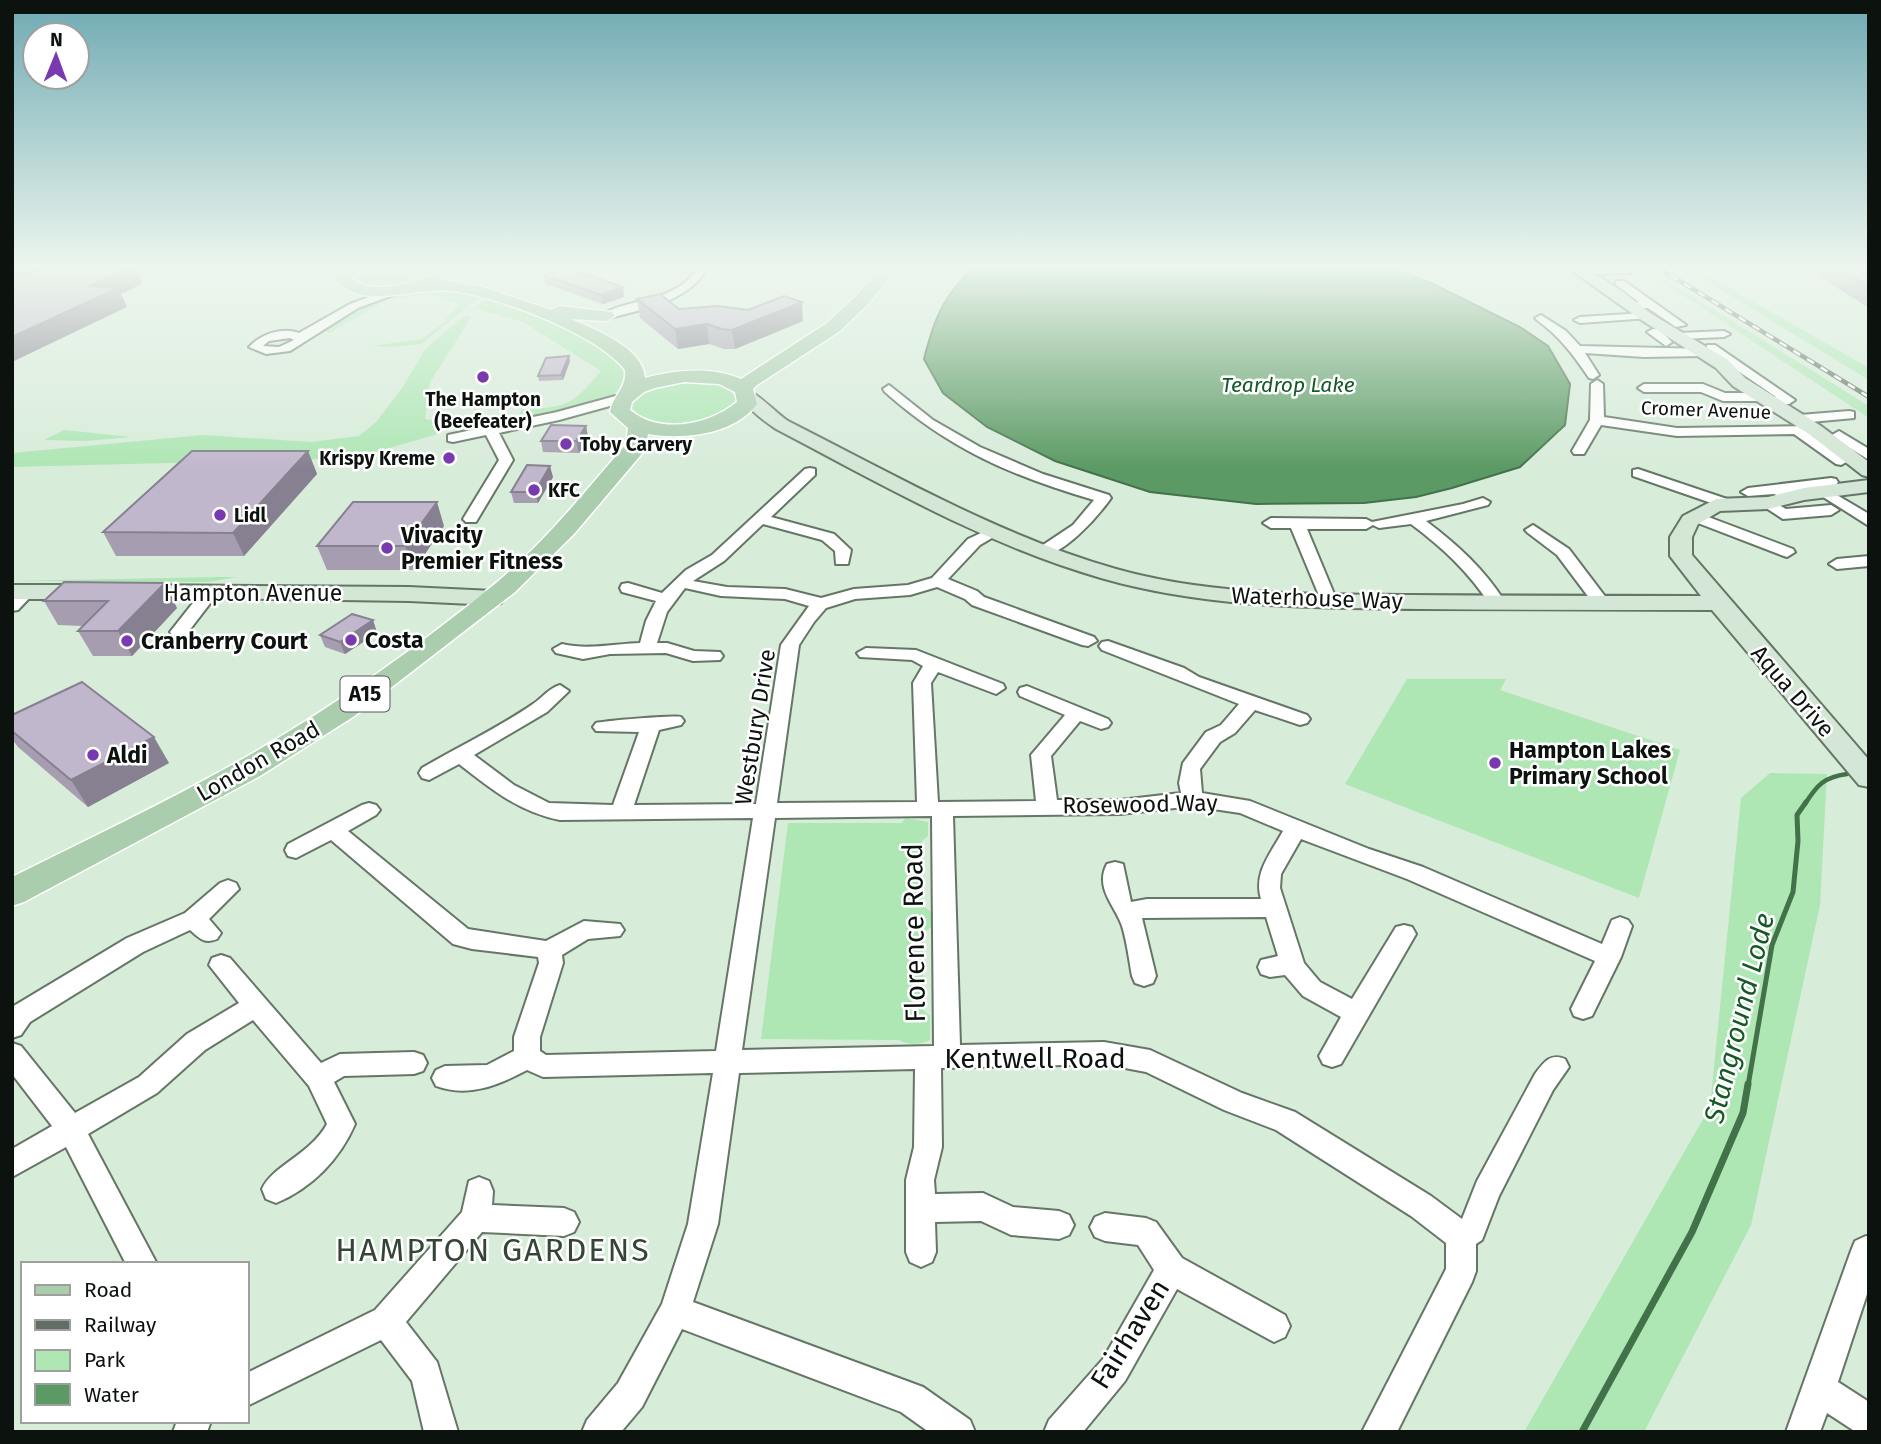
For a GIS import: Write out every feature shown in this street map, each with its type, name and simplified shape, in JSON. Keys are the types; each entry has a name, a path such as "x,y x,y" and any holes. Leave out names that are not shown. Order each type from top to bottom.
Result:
{"main road":[{"path":"589,334 632,365 635,372 630,408"},
{"path":"616,334 654,370 682,376"},
{"path":"630,408 671,430 690,429 727,420 747,404 746,392 754,376 823,334"},
{"path":"704,376 748,368 789,356"},
{"path":"630,408 655,381 682,376 720,378 746,392"},
{"name":"London Road","path":"16,895 52,891 72,863 250,769 343,710 493,598 566,529 637,445 630,408"},
{"name":"London Road","path":"618,470 661,441 690,429"}],"street":[{"path":"301,337 299,343 284,349 264,350 255,347 260,340 278,335 301,337 305,334"},
{"path":"1563,334 1577,349 1595,379 1597,420 1579,451"},
{"path":"1644,388 1703,388 1723,397 1789,400 1753,376 1676,334"},
{"path":"1577,349 1644,353 1707,350 1764,399 1869,471"},
{"path":"1733,375 1753,376"},
{"name":"Waterhouse Way","path":"746,392 764,413 782,425 993,532 1111,574 1177,589 1268,600 1718,603"},
{"path":"889,392 933,426 972,449 1036,478 1104,498 1084,523 1043,552"},
{"path":"453,438 559,416 630,408"},
{"name":"Cromer Avenue","path":"1597,420 1677,432 1804,427 1849,415"},
{"name":"Waterhouse Way","path":"727,420 752,420 782,425"},
{"path":"1804,427 1841,460"},
{"path":"471,519 506,460 490,429"},
{"path":"1839,435 1869,456"},
{"path":"647,649 657,613 666,599 699,566 718,558 810,471"},
{"path":"1638,473 1725,503"},
{"path":"1748,492 1777,504"},
{"path":"1695,517 1725,503 1777,504 1829,495 1866,497"},
{"path":"1829,495 1869,521"},
{"path":"1271,523 1372,524 1414,519 1483,502"},
{"path":"1695,517 1787,552"},
{"name":"Aqua Drive","path":"1695,517 1690,520 1681,537 1681,556 1718,603 1869,778"},
{"path":"761,519 809,527 828,537 843,550 842,561"},
{"path":"1414,519 1467,559 1485,580 1497,602"},
{"path":"1297,524 1329,601"},
{"path":"1533,530 1563,552 1602,603"},
{"path":"682,583 724,592 780,591 820,604 854,594 910,590 938,581 974,542 993,532"},
{"path":"1837,564 1869,561"},
{"path":"938,581 1012,617 1088,641"},
{"path":"628,589 666,599"},
{"path":"183,638 179,632 210,593"},
{"name":"Hampton Avenue","path":"18,596 409,593 493,598"},
{"name":"Westbury Drive","path":"730,1060 790,645 820,604"},
{"path":"1108,646 1178,672 1192,681 1300,719"},
{"path":"562,649 583,654 610,649 667,648 693,656 715,656"},
{"path":"866,653 916,654 936,665 996,688"},
{"name":"Florence Road","path":"921,1252 920,1180 928,1147 937,1057 935,808 922,683 925,674 936,665"},
{"path":"429,773 540,708 560,691"},
{"path":"1027,692 1101,723"},
{"path":"1192,799 1189,783 1191,768 1213,737 1228,729 1252,701"},
{"path":"1047,806 1041,755 1077,713"},
{"path":"603,727 651,726 674,721"},
{"path":"622,810 631,779 640,765 651,726"},
{"name":"Rosewood Way","path":"459,754 542,811 1120,807 1192,799 1243,806 1415,873 1609,957"},
{"path":"296,850 369,810"},
{"path":"1297,828 1270,874 1269,888 1281,966 1307,986 1358,1014"},
{"path":"334,831 461,937 486,944 531,945 549,951 584,930 612,930"},
{"path":"1115,870 1118,900 1128,911 1144,976"},
{"path":"12,1027 21,1015 135,944 201,926 228,889"},
{"path":"1128,911 1147,908 1274,908"},
{"path":"1583,1009 1609,957 1620,926"},
{"path":"1332,1056 1404,934"},
{"path":"444,1078 490,1077 527,1057 527,1037 551,963 549,951"},
{"path":"221,965 318,1079 341,1124 336,1140 318,1158 276,1189"},
{"path":"12,1164 148,1085 196,1042 257,1005"},
{"name":"Kentwell Road","path":"527,1057 543,1066 1104,1053 1150,1061 1233,1102 1284,1121 1421,1206 1461,1236"},
{"path":"12,1054 71,1129 141,1262"},
{"path":"599,1432 630,1395 676,1311 704,1224 730,1060"},
{"path":"318,1079 340,1065 414,1063"},
{"path":"1379,1432 1461,1271 1461,1236 1472,1230 1487,1191 1545,1082 1556,1067"},
{"path":"248,1390 386,1321 477,1205 564,1222"},
{"path":"920,1208 983,1207 1012,1221 1059,1225"},
{"name":"Fairhaven","path":"1105,1227 1146,1232 1171,1269 1274,1326"},
{"path":"1803,1432 1866,1251"},
{"name":"Fairhaven","path":"1061,1432 1114,1370 1171,1269"},
{"path":"676,1311 911,1399 958,1432"},
{"path":"386,1321 426,1373 441,1432"},
{"path":"1819,1389 1869,1421"}],"green space":[{"path":"433,334 421,344 371,346 422,339"},
{"path":"442,334 460,334 430,382 425,419 441,422 438,434 365,455 328,459 12,467 12,453 203,435 311,442 359,436 376,422 402,388 426,348"},
{"path":"543,334 579,334 584,337 608,352 622,367 623,384 606,399 596,403 574,410 517,419 522,409 560,406 575,398 601,371"},
{"path":"1742,334 1754,334 1869,406 1869,418"},
{"path":"1794,334 1810,334 1869,368 1869,380"},
{"path":"684,381 721,385 733,393 736,400 728,410 717,417 689,423 660,422 636,413 632,407 647,390"},
{"path":"64,430 131,437 85,441 44,440"},
{"path":"237,577 208,582 12,581"},
{"path":"1407,679 1506,679 1500,690 1680,750 1639,898 1345,784"},
{"path":"1770,773 1827,774 1820,905 1751,1225 1644,1432 1524,1432 1710,1107 1741,798"},
{"path":"906,818 928,822 928,836 922,841 922,905 934,914 934,925 923,933 923,1010 930,1016 930,1040 914,1044 899,1040 761,1039 788,823 901,823"}],"water":[{"name":"Teardrop Lake","path":"931,334 1531,334 1548,346 1570,384 1565,425 1520,467 1416,497 1364,503 1256,504 1150,492 1055,461 987,427 943,393 924,359"}],"building":[{"path":"569,356 561,375 538,376 546,358"},
{"path":"551,425 586,426 576,441 541,441"},
{"path":"192,451 308,451 233,533 103,532"},
{"path":"527,465 550,466 535,492 511,492"},
{"path":"353,502 437,502 405,546 317,546"},
{"path":"64,582 165,583 118,631 78,631 108,601 44,601"},
{"path":"352,614 373,620 340,642 320,635"},
{"path":"82,682 154,737 71,780 12,731 12,715"}],"waterway":[{"name":"Stanground Lode","path":"1805,804 1822,783 1832,777 1847,774"},
{"name":"Stanground Lode","path":"1748,1086 1772,945 1793,892 1798,841 1797,815 1806,802"},
{"name":"Stanground Lode","path":"1582,1432 1692,1232 1743,1113 1748,1084"}],"railway":[{"path":"1767,334 1869,397"}],"place":[{"name":"The Hampton (Beefeater)","path":"483,377"},
{"name":"Toby Carvery","path":"566,444"},
{"name":"Krispy Kreme","path":"449,458"},
{"name":"KFC","path":"534,490"},
{"name":"Lidl","path":"220,515"},
{"name":"Vivacity Premier Fitness","path":"387,548"},
{"name":"Costa","path":"351,640"},
{"name":"Cranberry Court","path":"127,641"},
{"name":"Aldi","path":"93,755"},
{"name":"Hampton Lakes Primary School","path":"1495,763"}],"district":[{"name":"HAMPTON GARDENS","path":"493,1250"}]}
